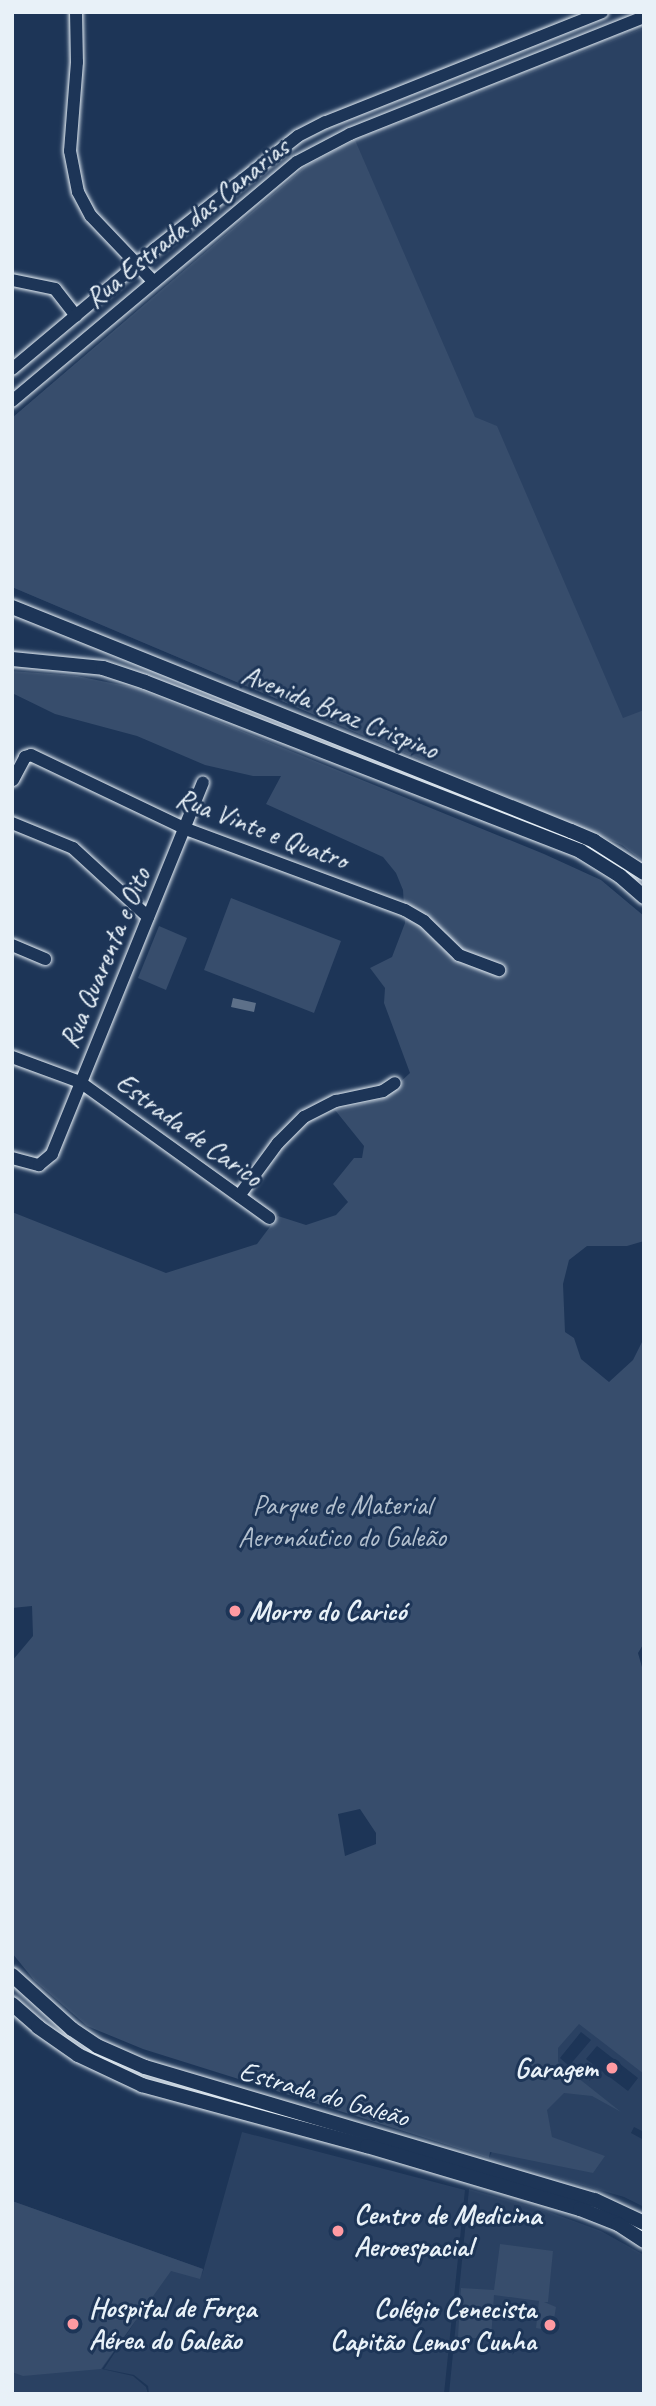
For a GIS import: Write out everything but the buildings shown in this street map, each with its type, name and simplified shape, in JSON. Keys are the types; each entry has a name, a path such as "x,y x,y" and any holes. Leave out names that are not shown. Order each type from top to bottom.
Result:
{"main road":[{"name":"Avenida Braz Crispino","path":"12,607 582,836 644,873"},
{"name":"Avenida Braz Crispino","path":"12,659 103,668 300,740 580,852 620,876 644,897"},
{"name":"Estrada do Galeão","path":"12,1975 72,2029 97,2046 145,2067 595,2200 644,2223"},
{"name":"Estrada do Galeão","path":"12,2004 38,2027 78,2055 142,2085 367,2146 580,2209 618,2224 644,2241"}],"street":[{"path":"76,12 77,62 70,122 70,151 75,182 91,216 153,281"},
{"name":"Rua Estrada das Canarias","path":"12,369 116,281 298,136 602,12"},
{"name":"Rua Estrada das Canarias","path":"12,401 279,176 319,149 350,134 644,17"},
{"path":"537,37 545,56"},
{"path":"199,214 200,228 212,231"},
{"path":"12,294 18,281 55,289 76,316"},
{"path":"116,281 133,298"},
{"name":"Rua Vinte e Quatro","path":"13,780 25,757 31,755 186,829 405,910 424,921 459,955 499,970"},
{"name":"Rua Quarenta e Oito","path":"12,1158 39,1165 52,1154 203,782"},
{"path":"12,822 73,848 148,917"},
{"path":"12,945 45,960"},
{"name":"Estrada de Carico","path":"12,1057 80,1082 269,1219"},
{"path":"239,1196 278,1143 304,1117 336,1101 383,1091 395,1083"}],"shaded area":[{"path":"644,28 644,862 622,845 12,587 12,418 306,166 355,140"},
{"path":"233,998 256,1003 254,1012 231,1007"},
{"path":"555,2016 644,2028 644,2132 634,2127 631,2133 644,2140 644,2207 624,2197 489,2158","holes":["581,2032 591,2040 569,2066 560,2058","597,2046 638,2078 628,2091 586,2059"]},
{"name":"Centro de Medicina Aeroespacial","path":"242,2132 465,2190 444,2394 149,2394 148,2386 134,2375 104,2369 136,2320 102,2369 133,2376 146,2387 148,2394 12,2394 12,2201 203,2269 202,2275"},
{"name":"Colégio Cenecista Capitão Lemos Cunha","path":"469,2189 544,2210 601,2231 644,2255 644,2394 449,2394"}],"green space":[{"path":"355,140 475,417 497,426 623,718 644,710 644,862 622,845 12,587 12,418 306,166"},
{"name":"Parque de Material Aeronáutico do Galeão","path":"12,671 77,676 136,688 544,854 601,880 644,916 644,1241 627,1246 587,1246 569,1260 563,1284 565,1332 574,1338 581,1359 609,1382 633,1360 644,1338 644,1643 638,1653 644,1674 644,2074 579,2024 558,2048 558,2062 621,2112 592,2096 564,2093 547,2110 552,2137 605,2156 593,2173 490,2152 489,2158 143,2049 87,2026 34,1980 12,1953 12,1661 33,1636 32,1606 12,1608 12,1212 166,1273 257,1244 278,1216 306,1225 336,1215 348,1202 333,1184 354,1158 362,1158 364,1146 335,1110 382,1099 410,1073 384,1003 385,988 370,968 392,957 405,923 403,890 396,873 383,857 266,804 281,776 253,776 205,765 137,736 55,714 12,693","holes":["360,1809 376,1833 376,1844 345,1856 338,1814"]},
{"path":"231,898 341,941 314,1013 204,970"},
{"path":"159,926 187,938 166,990 138,978"},
{"name":"Hospital de Força Aérea do Galeão","path":"12,2201 203,2269 200,2279 171,2271 101,2369 23,2376 12,2372"},
{"path":"500,2244 553,2251 548,2302 544,2302 556,2307 552,2331 536,2328 539,2301 494,2295 491,2339 458,2337 461,2288 494,2290"}],"place":[{"name":"Morro do Caricó","path":"235,1611"},
{"name":"Garagem","path":"612,2068"},
{"name":"Centro de Medicina Aeroespacial","path":"338,2231"},
{"name":"Hospital de Força Aérea do Galeão","path":"73,2324"},
{"name":"Colégio Cenecista Capitão Lemos Cunha","path":"550,2325"}]}
